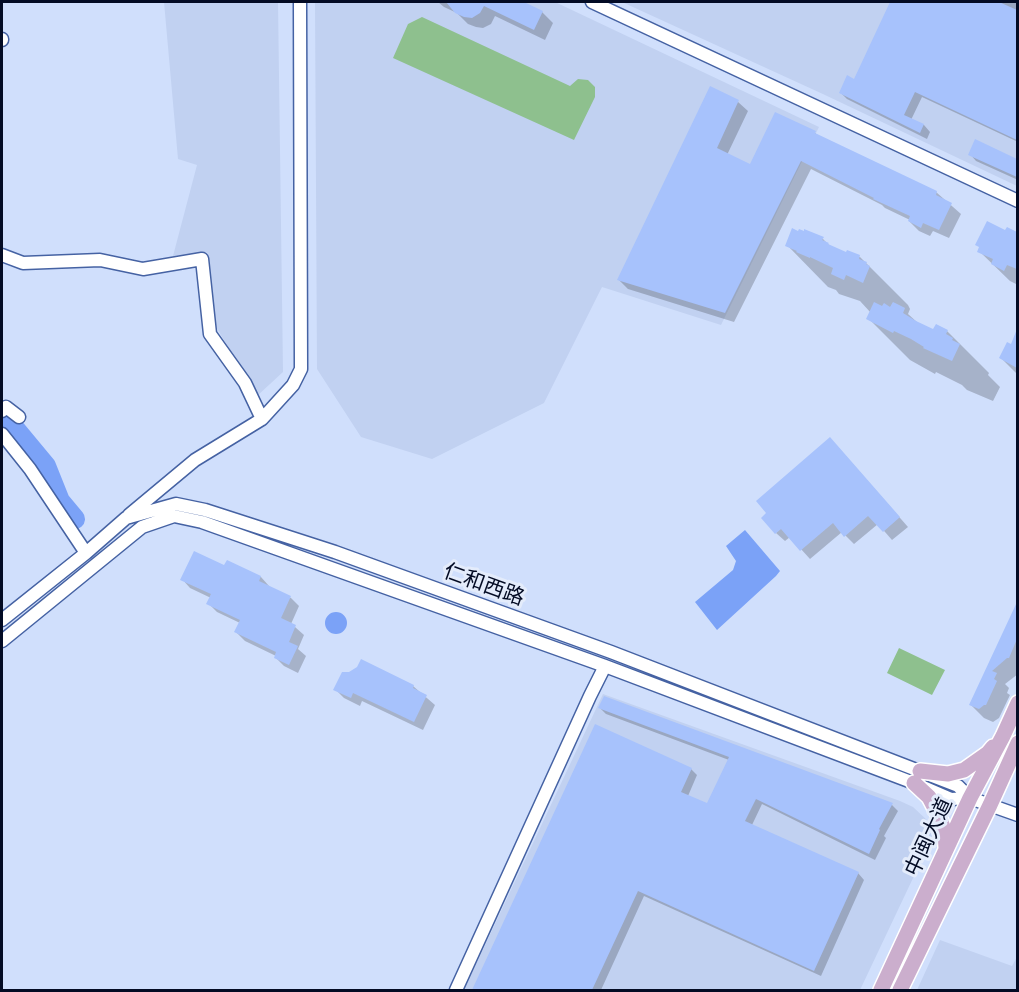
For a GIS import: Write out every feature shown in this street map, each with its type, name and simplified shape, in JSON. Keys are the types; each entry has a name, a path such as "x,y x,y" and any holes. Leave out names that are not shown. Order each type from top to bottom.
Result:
{"main road":[{"name":"中闽大道","path":"881,990 1017,703"},
{"path":"946,849 945,833 939,816 917,777 964,770 988,753 1003,736"},
{"name":"中闽大道","path":"900,990 990,805 1017,743"}],"street":[{"path":"126,518 195,460 262,419 293,385 301,369 300,2"},
{"path":"592,2 1017,201"},
{"path":"2,255 23,263 100,260 143,269 201,259 210,334 245,383 262,419"},
{"path":"4,409 19,417"},
{"path":"2,434 30,469 86,553"},
{"name":"仁和西路","path":"2,620 126,518 176,504 205,510 335,552 611,652 917,777"},
{"name":"仁和西路","path":"2,641 142,527 174,516 202,522 917,777 958,786 970,798 1017,815"},
{"path":"331,568 335,552"},
{"path":"456,990 605,666"}],"shaded area":[{"path":"164,2 278,2 283,372 257,396 215,325 204,253 173,256 197,165 178,159"},
{"path":"315,2 555,2 819,127 721,325 602,287 544,403 432,459 361,437 317,369"},
{"path":"622,2 1017,2 1017,186 825,95"},
{"path":"603,694 900,801 913,807 928,821 932,838 860,990 464,990"},
{"path":"940,940 1012,966 1017,957 1017,990 917,990"}],"green space":[{"path":"422,17 570,86 578,79 588,80 595,87 595,97 574,140 393,58 408,24"},
{"path":"899,648 945,670 932,695 887,673"}],"water":[{"path":"745,530 780,571 717,630 695,602 733,570 736,561 726,546"},
{"path":"332,612 340,612 347,619 347,627 340,634 332,634 325,627 325,619"}],"building":[{"path":"446,2 524,2 543,11 534,30 484,6 480,13 472,18 464,17 455,13"},
{"path":"890,2 999,2 1017,10 1017,140 915,92 904,115 924,124 920,133 839,93 847,75 854,79"},
{"path":"710,86 739,100 717,148 750,164 775,112 937,191 936,195 952,203 939,230 923,223 921,228 908,221 910,216 801,161 725,313 617,280"},
{"path":"975,139 1017,159 1017,177 968,155"},
{"path":"987,221 1005,230 1007,227 1017,232 1017,269 1007,265 1004,271 991,264 993,259 977,252 979,247 975,245"},
{"path":"792,228 798,231 799,229 804,231 804,229 824,237 822,240 828,244 860,255 859,259 870,266 863,283 846,275 844,280 831,274 833,268 785,246"},
{"path":"874,302 882,306 884,303 890,307 893,302 905,308 903,313 916,321 933,329 936,324 948,330 946,334 960,344 952,361 866,319"},
{"path":"1017,329 1017,368 999,358 1007,342 1011,344"},
{"path":"830,437 900,517 883,532 868,516 844,537 833,523 800,551 781,529 775,534 761,518 766,513 756,501"},
{"path":"194,551 224,565 227,560 261,576 259,581 291,596 281,618 296,625 289,642 298,646 289,665 274,658 276,652 234,632 240,620 206,604 211,594 180,580"},
{"path":"1017,602 1017,639 1009,658 992,671 997,673 994,679 997,681 986,705 979,709 969,705"},
{"path":"361,659 414,685 413,688 427,695 414,722 353,693 351,698 333,690 342,672 349,672 357,667"},
{"path":"604,696 893,803 869,854 756,799 745,821 859,872 814,971 638,891 592,990 472,990 595,724 692,768 681,792 707,803 729,757 598,708"}],"waterway":[{"path":"2,413 46,466 60,501 75,519"}]}
